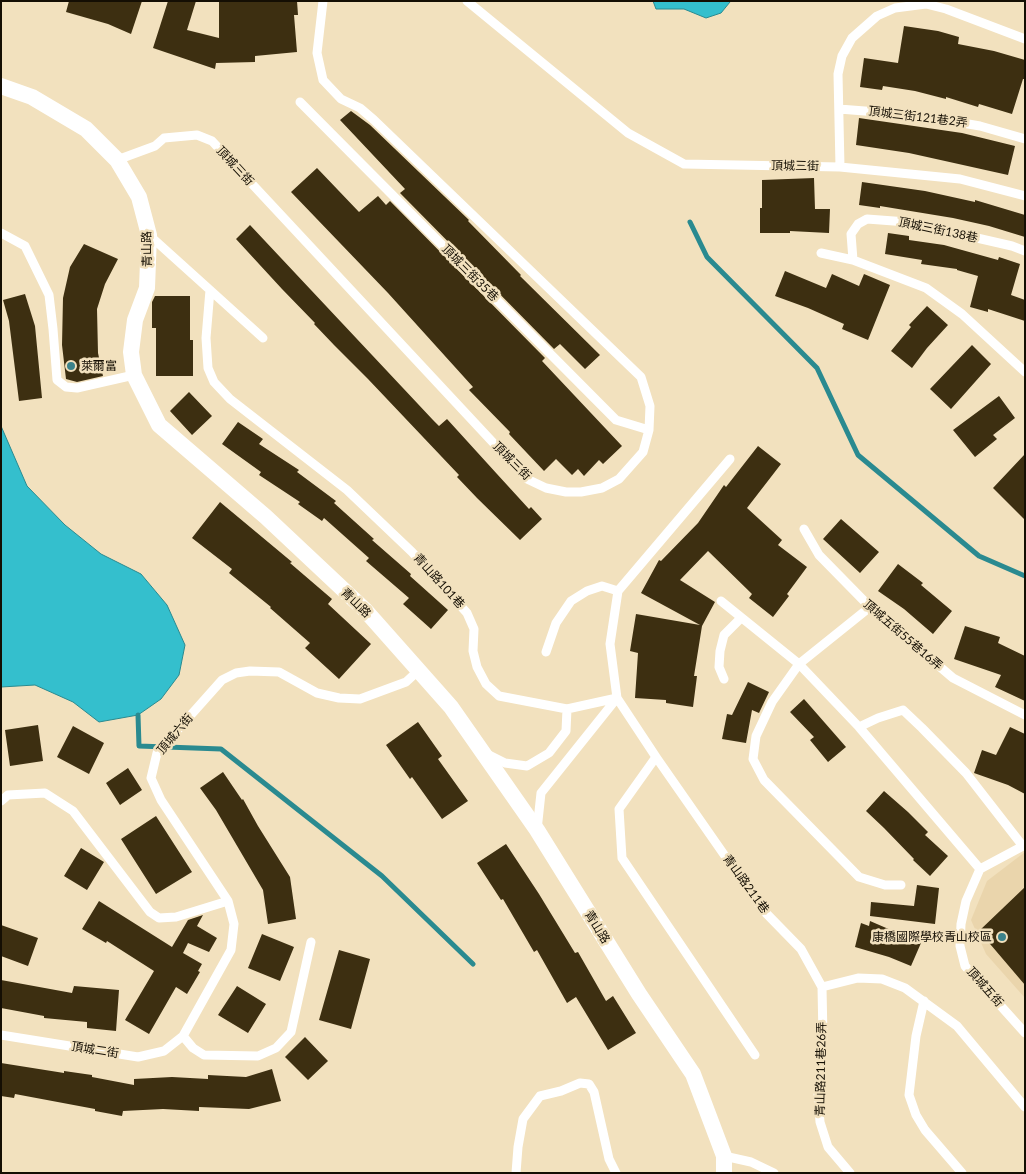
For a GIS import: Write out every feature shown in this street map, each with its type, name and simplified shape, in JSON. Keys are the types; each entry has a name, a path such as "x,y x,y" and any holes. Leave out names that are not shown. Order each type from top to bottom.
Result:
{"street":[{"name":"青山路","path":"1,86 32,97 86,129 117,160 139,197 149,235 147,288 135,320 131,352 134,375 159,425 266,517 358,603 451,707 537,830 639,994 693,1074 724,1156 724,1173"}],"lane":[{"name":"頂城三街","path":"117,160 156,146 164,138 197,135 212,141 527,479 546,488 566,492 581,492 602,488 618,479 643,452 649,430 650,406 641,377 374,120 360,108 341,99 323,80 316,53 323,1"},
{"name":"頂城三街","path":"467,1 628,133 684,164 840,167 960,179 1025,196"},
{"path":"840,167 838,74 842,56 852,38 877,16 896,8 926,4 946,8 1025,39"},
{"name":"頂城三街35巷","path":"300,102 616,420 649,430"},
{"name":"頂城三街121巷2弄","path":"839,109 916,115 980,126 1025,139"},
{"name":"頂城三街138巷","path":"853,260 851,234 858,224 867,219 907,222 1012,246 1025,251"},
{"path":"1,233 25,246 49,296 56,380 66,387 77,388 134,375"},
{"path":"149,235 263,338"},
{"path":"821,253 853,260 926,288 962,314 1025,372"},
{"name":"青山路101巷","path":"210,290 206,338 208,368 214,382 230,399 348,490 412,552 467,613 474,629 473,651 477,667 486,684 499,696 567,710 617,698"},
{"path":"537,830 541,793 617,698 610,644 618,591 730,459"},
{"name":"頂城五街55巷16弄","path":"804,529 819,555 870,606 953,678 1025,715"},
{"path":"546,652 556,623 571,601 587,591 602,586 618,591"},
{"path":"721,601 800,664 859,727 980,869 1023,845 966,773 903,710 878,718 859,727"},
{"path":"870,606 800,664 772,702 756,736 753,759 764,780 859,877 885,885 901,884"},
{"path":"724,679 719,667 724,635 741,618"},
{"name":"頂城六街","path":"183,1036 231,950 234,924 228,901 161,800 152,778 157,753 222,680 236,673 250,671 279,672 316,693 339,698 360,699 406,682 419,670"},
{"name":"青山路211巷","path":"617,698 656,758 762,909 801,949 822,987"},
{"path":"483,753 505,763 527,766 549,753 566,731 567,710"},
{"path":"656,758 618,809 622,858 755,1055"},
{"path":"1,801 8,795 45,793 73,810 150,912 159,918 176,917 228,901"},
{"name":"頂城五街","path":"980,869 966,901 961,924 960,946 965,966 1025,1033"},
{"path":"183,1036 193,1048 204,1054 258,1056 276,1048 291,1032 311,942"},
{"path":"822,987 858,978 882,979 905,988 956,1026 1025,1107"},
{"name":"青山路211巷26弄","path":"822,987 823,1038 818,1096 820,1122 828,1147 850,1173"},
{"path":"924,1001 916,1036 909,1095 916,1114 925,1130 962,1173"},
{"name":"頂城二街","path":"1,1034 138,1057 164,1051 183,1036"},
{"path":"516,1173 523,1119 540,1096 561,1091 580,1083 589,1084 594,1092 609,1159 616,1173"},
{"path":"724,1156 751,1162 774,1173"}],"shaded area":[{"name":"康橋國際學校青山校區","path":"1025,852 1025,998 986,954 971,920 987,881"}],"water":[{"path":"653,1 730,2 721,13 706,18 684,9 656,9"},
{"path":"1,426 27,486 65,525 101,554 141,574 167,605 185,645 179,675 161,699 138,715 99,722 73,702 35,685 1,687"}],"building":[{"path":"69,1 142,1 131,34 108,24 66,12"},
{"path":"168,1 196,1 187,30 219,38 219,1 297,1 298,15 294,15 297,52 255,56 255,62 216,63 215,69 153,48"},
{"path":"904,26 938,31 959,37 958,44 994,51 1025,60 1025,79 1023,79 1012,114 979,104 978,107 946,97 946,99 915,91 883,86 882,90 860,87 864,58 898,63"},
{"path":"351,111 370,125 469,220 520,276 600,355 585,369 560,344 554,349 400,193 405,189 340,120"},
{"path":"859,118 962,133 1015,146 1008,175 909,153 856,145"},
{"path":"317,168 359,212 378,196 386,205 390,201 545,358 542,361 622,446 603,464 599,460 584,476 578,469 572,475 556,459 544,471 509,434 510,432 469,390 473,387 388,293 291,192"},
{"path":"814,178 815,209 830,209 829,233 790,231 790,233 760,233 762,180"},
{"path":"862,182 925,191 975,202 975,200 1025,215 1025,237 953,218 880,206 880,208 859,205"},
{"path":"250,225 433,420 439,426 447,419 529,509 531,507 542,519 520,540 457,477 459,475 314,324 236,239"},
{"path":"888,233 909,236 909,240 944,245 998,260 999,257 1020,264 1011,295 1025,300 1025,321 988,309 988,312 970,307 978,276 957,269 921,264 922,260 885,254"},
{"path":"84,244 118,259 105,284 97,309 98,353 103,376 77,382 66,379 62,345 63,298 70,267"},
{"path":"785,271 826,288 832,274 859,286 864,274 890,285 868,340 842,329 844,324 775,296"},
{"path":"25,294 35,326 42,398 19,401 9,321 3,300"},
{"path":"155,296 190,296 190,340 193,340 193,376 156,376 156,328 152,328 152,302"},
{"path":"927,306 948,325 912,368 891,351 911,327 909,325"},
{"path":"972,345 991,364 951,409 930,389"},
{"path":"189,392 212,416 192,435 170,411"},
{"path":"999,396 1015,418 993,435 997,439 975,457 953,430"},
{"path":"238,422 263,439 259,444 299,470 297,472 336,501 334,503 374,539 372,540 448,610 431,629 403,604 409,598 366,561 369,558 324,518 322,521 298,504 300,502 259,475 261,472 222,444"},
{"path":"758,446 781,464 747,508 782,540 778,545 807,567 773,617 749,598 752,594 708,551 680,580 715,602 702,626 694,676 697,676 693,707 666,703 666,700 635,698 638,653 630,651 636,614 700,625 641,593 659,560 661,561 698,523 724,485 726,487"},
{"path":"1025,454 1025,520 993,488"},
{"path":"220,502 292,562 290,563 332,599 328,604 371,644 339,679 305,648 310,643 271,607 229,573 232,569 192,538"},
{"path":"841,519 879,552 860,573 823,539"},
{"path":"898,564 923,583 921,585 952,611 933,634 904,609 878,591"},
{"path":"965,626 1000,637 998,643 1025,656 1025,701 995,687 1001,675 954,659"},
{"path":"748,682 769,692 759,713 752,710 746,743 722,739 727,714 732,715"},
{"path":"804,699 846,747 828,762 810,740 814,737 790,712"},
{"path":"418,722 442,756 438,759 468,801 442,819 386,745"},
{"path":"38,725 43,761 10,766 5,730"},
{"path":"73,726 104,743 89,774 57,757"},
{"path":"1010,727 1025,734 1025,794 1008,785 974,773 982,750 996,755"},
{"path":"128,768 142,790 120,805 106,783"},
{"path":"223,772 243,799 290,877 296,919 268,924 263,890 216,810 200,788"},
{"path":"884,791 928,832 925,835 948,856 930,876 866,811"},
{"path":"156,816 192,872 156,894 121,839"},
{"path":"506,844 575,953 578,952 606,1001 613,996 636,1033 608,1050 576,997 567,1003 537,950 534,952 503,899 501,900 477,863"},
{"path":"81,848 104,862 87,890 64,876"},
{"path":"917,885 939,888 935,924 870,916 871,902 914,906"},
{"path":"1025,887 1025,985 979,931"},
{"path":"99,901 172,947 188,920 203,915 197,926 217,938 209,952 188,943 183,953 202,964 198,971 200,972 187,994 176,987 149,1034 125,1020 154,971 107,941 106,943 82,929"},
{"path":"870,921 921,943 911,966 855,947 861,923 869,926"},
{"path":"1,925 38,938 28,966 1,956"},
{"path":"262,934 294,947 280,981 248,968"},
{"path":"339,950 370,959 351,1029 319,1020"},
{"path":"1,980 72,993 74,986 119,990 116,1031 87,1028 87,1022 44,1018 44,1016 1,1008"},
{"path":"237,986 266,1004 248,1033 218,1015"},
{"path":"305,1037 328,1061 308,1080 285,1057"},
{"path":"1,1063 64,1073 64,1071 92,1075 92,1077 134,1085 134,1079 172,1077 208,1079 208,1075 246,1077 272,1069 281,1101 249,1109 199,1107 199,1111 163,1109 123,1111 122,1116 15,1094 14,1098 1,1096"}],"waterway":[{"path":"690,222 707,257 817,368 858,455 979,556 1025,576"},
{"path":"138,715 139,746 221,749 382,876 473,964"}],"place":[{"name":"萊爾富","path":"71,366"},
{"name":"康橋國際學校青山校區","path":"1002,937"}]}
